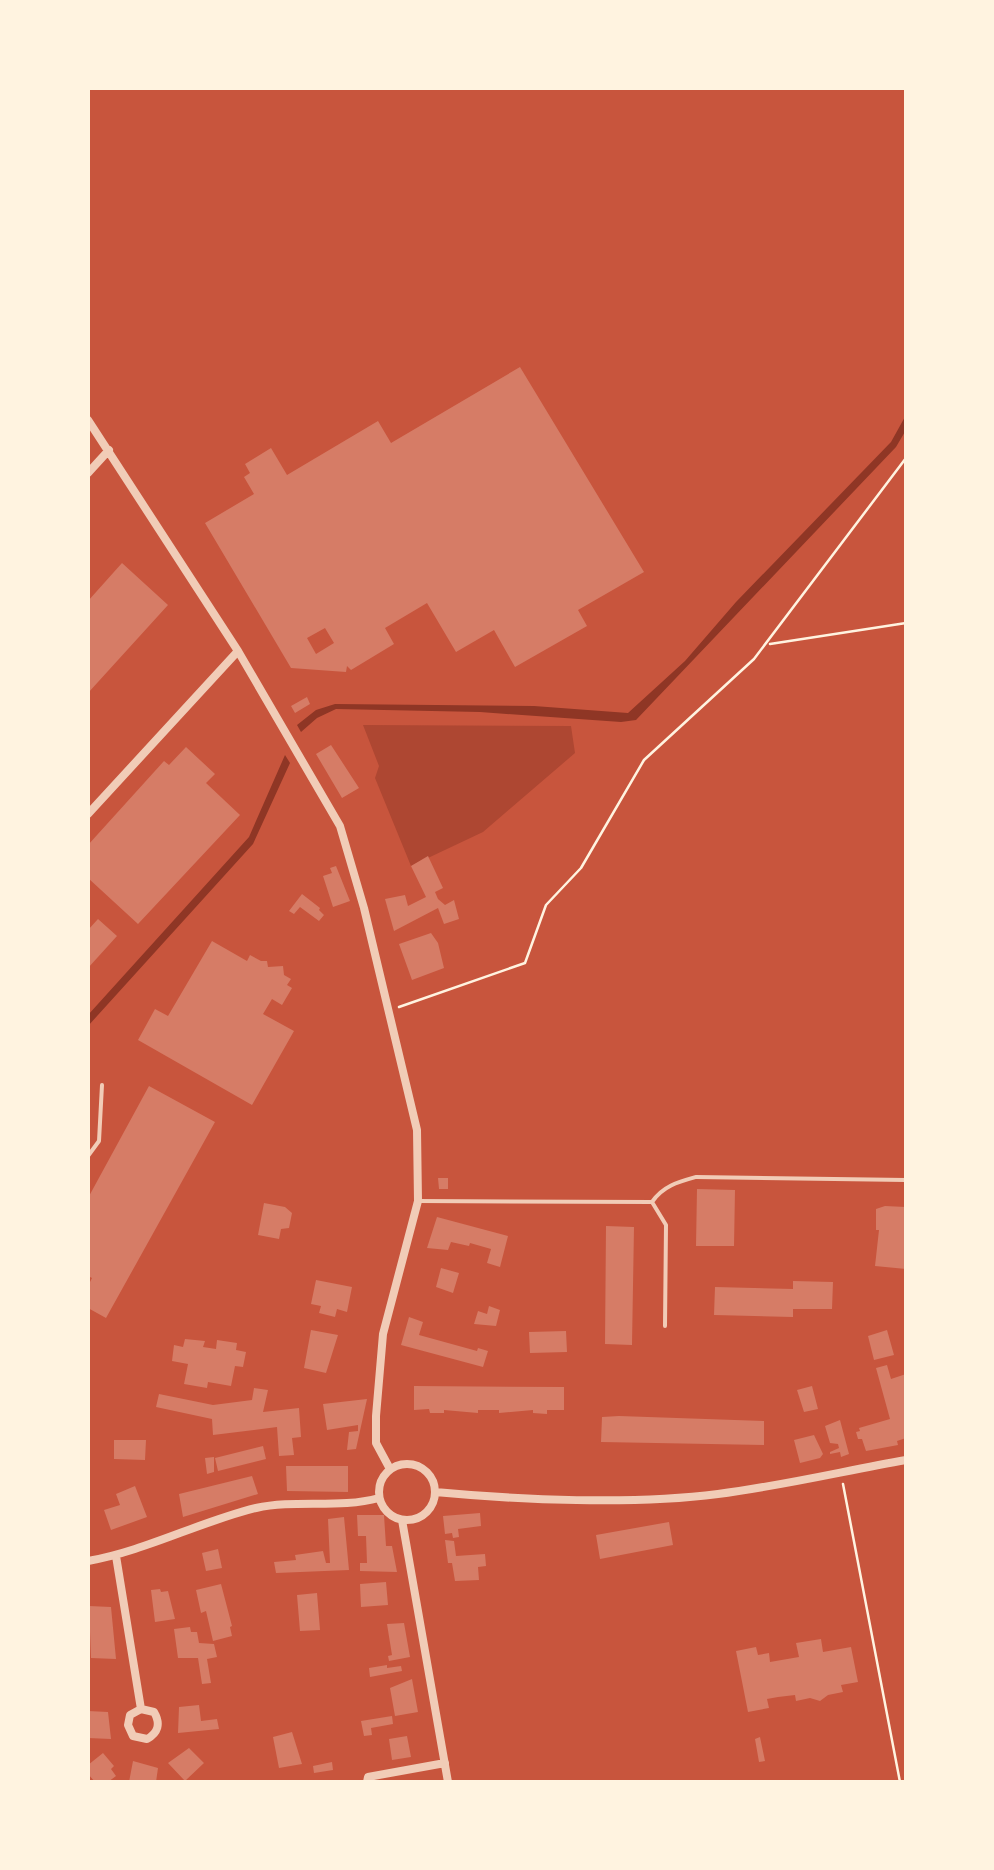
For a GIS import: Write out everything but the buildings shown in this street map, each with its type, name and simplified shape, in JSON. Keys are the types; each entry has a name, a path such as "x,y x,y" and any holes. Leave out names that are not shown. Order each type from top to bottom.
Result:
{"street":[{"path":"88,420 238,651 340,826 390,1010 417,1130 418,1201 383,1334 376,1443 390,1469"},
{"path":"88,473 109,450"},
{"path":"88,814 238,651"},
{"path":"435,1492 482,1497 674,1497 718,1494 906,1460"},
{"path":"399,1464 420,1466 428,1473 435,1492 433,1502 421,1516 402,1520 384,1508 378,1488 390,1469 399,1464"},
{"path":"88,1561 116,1556 260,1507 359,1504 379,1498"},
{"path":"402,1520 448,1782"},
{"path":"116,1556 142,1710"},
{"path":"142,1710 154,1712 158,1718 154,1735 146,1739 133,1736 128,1725 130,1715 142,1710"},
{"path":"367,1782 368,1776 445,1763"}],"lane":[{"path":"88,1156 99,1141 102,1085"},
{"path":"652,1202 658,1192 675,1182 696,1177 906,1180"},
{"path":"418,1201 652,1202"},
{"path":"652,1202 666,1225 665,1326"}],"path":[{"path":"390,1010 525,964 546,906 581,868 644,760 754,660 906,458"},
{"path":"766,644 906,623"},
{"path":"840,1472 900,1782"}],"shaded area":[{"path":"906,415 906,430 896,447 636,720 336,709 301,732 297,725 316,710 335,704 534,706 628,713 685,661 736,602 891,442"},
{"path":"363,725 571,726 575,753 483,832 411,866 375,778 379,766"},
{"path":"285,755 290,763 253,844 88,1026 88,1015 249,837"}]}
